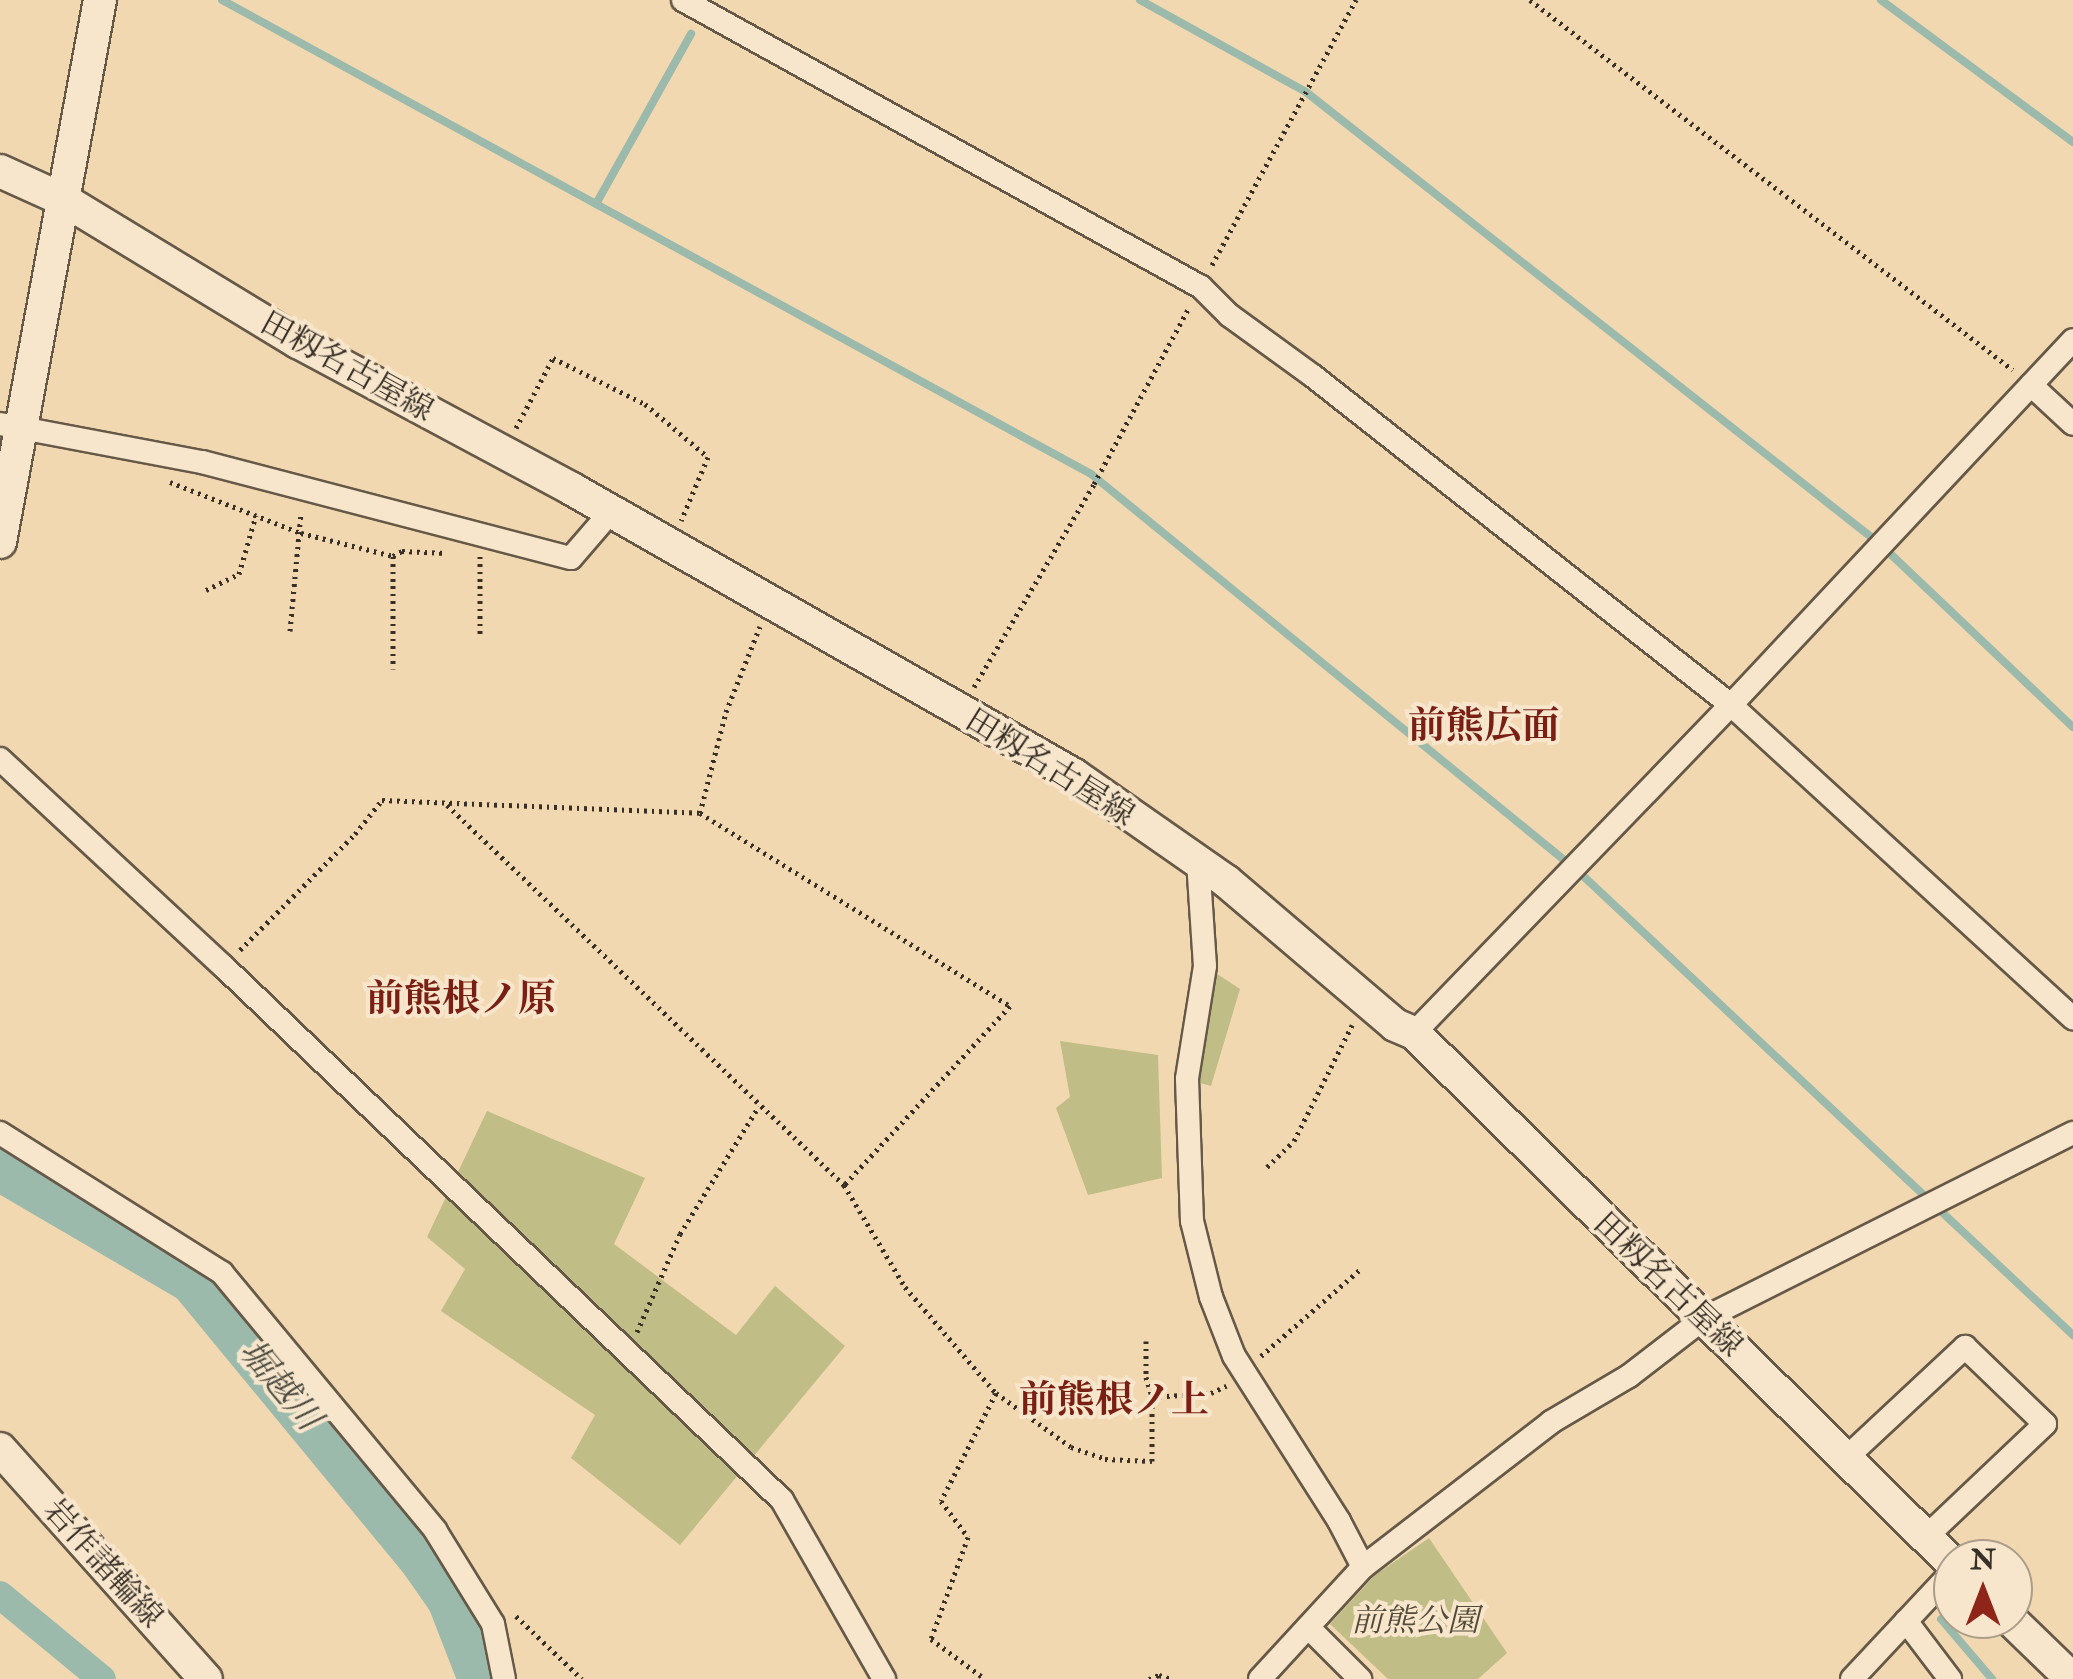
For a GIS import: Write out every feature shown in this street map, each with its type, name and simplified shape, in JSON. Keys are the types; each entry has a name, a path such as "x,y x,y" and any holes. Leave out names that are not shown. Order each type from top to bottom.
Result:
{"main road":[{"path":"0,542 11,425 64,200 100,0"},
{"name":"田籾名古屋線","path":"0,171 64,200 298,342 770,600 1074,776 1198,862 1363,994 1394,1025 1414,1034 1933,1542"},
{"name":"岩作諸輪線","path":"0,1449 206,1679"},
{"path":"2031,1639 2072,1679"}],"street":[{"path":"683,0 1200,287 1230,316 1313,376 1732,705 2073,1018"},
{"path":"1414,1034 1732,705 2073,340"},
{"path":"2032,384 2073,424"},
{"path":"11,425 166,455 571,558 609,514"},
{"path":"0,759 224,966 782,1500 884,1679"},
{"path":"1198,862 1205,966 1187,1079 1192,1220 1211,1296 1234,1356 1364,1567"},
{"path":"0,1133 222,1273 434,1530 493,1624 504,1679"},
{"path":"1260,1679 1364,1567 1551,1422 1629,1376 1703,1319 2073,1134"},
{"path":"1846,1458 1965,1348 2045,1424 1928,1536"},
{"path":"1852,1679 1933,1591"},
{"path":"1906,1622 1950,1679"},
{"path":"1308,1627 1360,1679"}],"path":[{"path":"959,711 1094,484 1356,0"},
{"path":"1530,0 2032,384"},
{"path":"503,453 553,358 645,404 708,456 670,546"},
{"path":"166,455 170,482 301,532 392,556 402,551 480,554 480,637"},
{"path":"290,631 307,491"},
{"path":"206,590 239,574 256,515"},
{"path":"392,556 392,670"},
{"path":"700,813 726,712 770,600"},
{"path":"224,966 355,834 382,800 700,813 1010,1006 844,1184"},
{"path":"444,803 844,1184 905,1288 996,1393 1071,1447 1121,1460 1152,1461 1152,1397"},
{"path":"1267,1167 1294,1141 1346,1044 1363,994"},
{"path":"628,1353 680,1234 760,1106"},
{"path":"985,1679 931,1639 968,1537 941,1501 996,1393"},
{"path":"480,1604 522,1618 582,1679"},
{"path":"1149,1679 1159,1675 1171,1679"}],"green space":[{"path":"1205,966 1240,989 1211,1086 1187,1079"},
{"path":"1060,1041 1158,1055 1162,1178 1088,1195 1056,1108 1070,1097"},
{"path":"487,1111 645,1178 614,1244 736,1335 775,1286 845,1346 680,1545 571,1458 595,1415 441,1311 465,1269 427,1237"},
{"name":"前熊公園","path":"1429,1538 1507,1653 1478,1679 1388,1679 1330,1624 1375,1575"}],"waterway":[{"path":"222,0 1091,474 1580,873 2073,1335"},
{"path":"1140,0 1306,92 1880,544 2073,727"},
{"path":"1881,0 2073,142"},
{"path":"596,204 691,34"},
{"name":"堀越川","path":"0,1167 193,1280 423,1559 451,1599 482,1679"},
{"path":"0,1595 102,1679"},
{"path":"1958,1639 1992,1679"}],"district":[{"name":"前熊広面","path":"1484,727"},
{"name":"前熊根ノ原","path":"461,1000"},
{"name":"前熊根ノ上","path":"1114,1401"}]}
